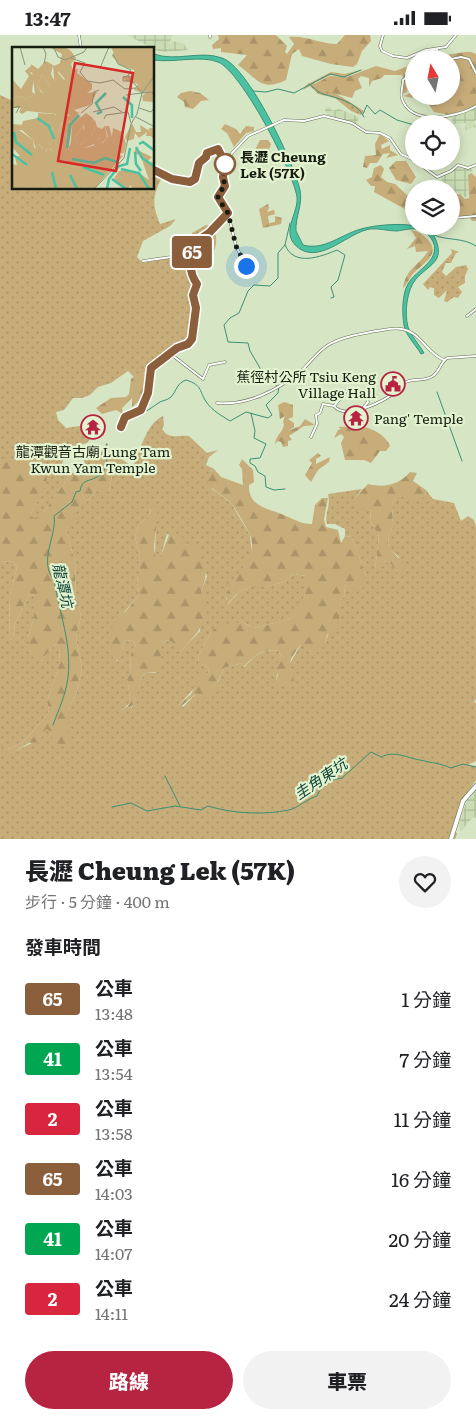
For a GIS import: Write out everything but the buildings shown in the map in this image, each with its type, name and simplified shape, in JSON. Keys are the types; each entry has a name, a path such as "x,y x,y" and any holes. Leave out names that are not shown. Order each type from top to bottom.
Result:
{"main road":[{"path":"451,839 463,801 476,786"}],"street":[{"path":"383,35 381,50 393,56 407,58 426,49 448,46 456,35"},
{"path":"460,57 470,59 476,73"},
{"path":"405,79 403,81 402,97 405,102"},
{"path":"407,105 409,109 424,116 445,116 476,106"},
{"path":"249,271 236,246 228,213 218,197 225,187 223,177 225,163 248,136 284,120 304,121 318,116 330,117 352,123 366,132 382,134 390,138 401,154 405,156"},
{"path":"155,170 172,179 190,182 195,179 199,163 208,152 218,149 225,163"},
{"path":"460,166 468,168 476,165"},
{"path":"427,170 437,177 452,170"},
{"path":"121,427 125,417 141,410 148,393 151,368 177,348 188,344 195,327 193,295 197,284 192,275 190,261 195,242 209,233 228,213"},
{"path":"460,217 476,216"},
{"path":"144,261 171,257 190,261"},
{"path":"467,316 476,309"},
{"path":"217,403 242,403 276,387 302,371 328,345 355,336 401,328 412,332 428,350 444,360"},
{"path":"171,354 203,379 209,365 225,363"},
{"path":"311,437 317,424 316,415 320,413 322,405 334,406 337,410 346,413 363,408 396,391 406,383 432,377 440,369 444,360 453,356 476,356"},
{"path":"334,406 348,389 359,395 375,394"},
{"path":"363,408 368,402 366,396"}],"shaded area":[{"path":"127,35 173,35 169,44 172,41 183,43 188,50 166,52 150,47"},
{"path":"327,107 330,107 332,111 339,109 359,117 357,124 328,115 325,110"},
{"path":"476,107 476,120 473,122 476,127 465,130 466,123 460,123 459,115"},
{"path":"460,166 471,168 473,173 469,173 467,198 460,194 460,180 442,180 440,177 451,170 460,170"},
{"path":"476,790 476,818 473,817 461,831 459,824 466,803 471,792"}],"green space":[{"path":"218,35 276,35 287,46 285,52 287,54 294,44 289,37 301,37 337,44 345,35 370,35 371,41 362,51 357,64 353,67 331,64 302,56 299,49 292,54 286,80 271,85 255,79 238,65 247,55 221,52 221,48 213,49 212,45 219,39"},
{"path":"471,52 476,54 476,106 449,115 434,112 429,105 460,105 460,53"},
{"path":"376,66 395,71 405,67 405,81 402,75 384,75 382,78 372,81 369,87 369,78 361,76 358,79 362,88 355,91 352,98 321,90 314,84 330,76 347,77"},
{"path":"364,69 345,77 331,75 314,83 322,90 335,93 364,111 361,115 351,111 335,98 318,94 310,86 303,90 306,85 331,72 345,74"},
{"path":"401,81 405,81 405,93 403,94"},
{"path":"190,91 200,93 209,100 201,101 193,109 185,107 184,102 177,97 181,93"},
{"path":"0,95 12,100 12,190 155,190 155,171 163,175 155,194 155,210 160,224 176,219 170,226 143,241 137,257 143,263 171,258 187,264 195,286 192,298 193,322 190,338 185,344 176,347 143,374 133,376 128,371 111,383 98,387 90,395 82,398 73,398 64,410 56,412 58,420 66,428 80,426 88,422 93,431 101,428 106,430 103,436 92,434 88,442 79,444 76,452 69,451 64,458 60,470 71,473 46,509 33,521 31,514 46,481 32,464 18,458 0,464"},
{"path":"225,124 236,129 240,134 246,126 254,127 254,131 246,133 234,147 227,133 221,129"},
{"path":"380,134 389,141 381,145 382,149 390,145 390,150 398,155 386,158 390,153 383,154 377,163 370,163 367,168 363,167 365,156 376,155 375,144"},
{"path":"260,140 268,140 271,144 268,153 256,161 250,159"},
{"path":"396,161 405,161 405,170 412,170 416,177 414,180 405,180 405,182 396,180 389,168"},
{"path":"381,165 384,169 381,177 387,182 395,184 405,193 405,209 374,192 375,186 371,186 366,180 372,177 374,168"},
{"path":"471,173 476,177 476,221 472,221 469,217 460,217 460,194 465,199 469,198 468,175"},
{"path":"268,204 267,212 274,210 275,214 268,216 269,223 275,222 275,216 282,218 281,224 263,228 259,209"},
{"path":"206,225 213,227 216,244 209,260 201,269 191,265 194,254 189,240 192,233"},
{"path":"414,235 422,235 431,243 432,254 412,275 403,288 410,271 428,251 416,252 415,246 407,249 416,238"},
{"path":"451,249 459,252 456,253 451,263 446,263 442,272 446,276 456,267 466,265 468,269 465,283 458,287 462,292 458,298 454,297 447,302 444,301 447,290 439,298 434,295 434,288 430,287 428,290 423,284 452,253"},
{"path":"137,373 145,374 147,384 140,400 132,407 132,398 122,408 123,414 116,410 102,414 96,408 111,398 126,397 129,394 131,379"},
{"path":"284,402 293,405 293,417 288,419 294,423 294,427 288,431 300,426 305,419 315,425 304,426 289,436 292,440 288,441 288,446 283,447 281,442 278,441 275,444 283,428 285,416 280,419 278,405"},
{"path":"163,416 164,425 162,429 168,435 189,436 207,453 218,450 209,457 206,465 214,469 210,472 212,489 231,503 250,535 252,555 226,598 228,604 240,591 251,587 265,587 284,582 293,574 306,576 306,590 301,607 290,619 254,628 242,622 211,632 198,657 199,663 208,668 209,672 179,705 183,707 196,694 198,697 217,684 224,668 242,663 244,667 255,656 263,652 279,651 281,657 276,680 292,675 289,665 301,644 325,644 339,613 340,600 345,595 344,586 366,576 352,537 345,536 345,529 335,524 327,524 328,494 362,489 354,499 370,510 371,522 379,536 375,569 384,561 390,563 399,574 399,557 388,548 389,534 393,527 392,503 398,496 425,496 426,490 433,499 454,503 461,521 468,516 474,520 476,526 476,699 474,702 476,703 476,761 468,765 476,766 476,780 461,803 454,828 457,834 455,839 0,839 0,561 14,562 17,567 10,595 9,640 13,638 15,624 30,593 34,596 34,617 28,638 41,661 55,644 59,646 60,662 47,702 49,710 47,715 23,742 8,749 9,754 32,743 46,729 50,730 53,737 68,734 68,711 76,694 82,668 76,638 81,616 76,598 75,561 66,531 73,515 81,504 92,497 95,489 109,491 112,476 123,460 131,466 134,464 148,431","holes":["151,509 156,519 155,555 157,557 161,555 167,534 183,542 193,550 207,576 201,592 200,631 180,652 175,644 168,640 161,643 156,673 145,673 140,681 132,708 122,710 131,702 127,679 130,673 131,654 136,645 134,641 125,640 124,649 119,654 117,662 113,658 113,644 125,611 139,595 137,577 141,572 135,536 139,524 148,517"]},
{"path":"361,426 378,433 390,446 386,451 380,451 371,463 364,460 345,460 341,443 344,437 341,434 334,438 338,430 341,429 338,427"},
{"path":"107,442 107,450 115,457 121,457 123,460 112,476 109,491 103,494 95,489 92,497 81,504 66,531 75,561 76,598 81,616 76,638 82,668 76,694 68,711 68,734 74,745 69,747 54,743 50,731 46,729 39,742 29,743 9,755 7,753 8,749 23,742 47,715 49,710 47,702 60,662 59,646 55,644 41,661 34,661 28,638 34,617 34,596 30,593 15,624 13,638 9,640 10,595 17,567 14,562 0,561 0,464 23,454 33,457 32,464 38,469 45,470 47,480 31,514 33,520 46,509 71,473 80,472 84,467 84,455 91,449 98,458"},
{"path":"318,453 321,456 316,459 316,464 330,457 329,462 318,470 311,482 305,475 312,463 309,460"},
{"path":"242,459 253,470 254,482 249,485 250,493 256,503 261,506 301,523 312,524 315,505 322,498 328,498 324,519 326,527 338,530 341,543 345,536 352,537 366,576 365,588 357,591 346,585 344,586 345,595 340,600 341,611 336,630 327,635 325,644 319,652 312,653 307,644 301,644 290,662 294,682 291,688 271,685 278,675 274,669 281,657 279,651 273,650 255,656 243,667 242,663 224,668 217,683 220,688 206,701 199,702 196,694 179,708 179,705 191,694 200,677 209,672 208,668 199,663 198,657 211,632 217,626 242,622 254,628 290,619 301,606 306,590 306,576 293,574 284,582 265,587 251,587 240,591 227,604 230,586 246,562 252,545 250,535 232,504 207,482 210,472 214,469 221,477 243,485 242,469 239,465"},
{"path":"410,472 417,473 413,481 426,490 425,496 418,501 409,497 398,496 392,503 393,527 389,534 388,547 405,565 404,572 399,574 390,563 384,561 377,572 375,569 379,536 371,522 370,510 356,507 354,499 368,484 380,486 396,483"},
{"path":"153,505 158,509 154,547 157,557 161,555 171,530 176,537 182,537 186,543 196,547 206,574 201,592 206,600 206,617 192,639 180,652 177,651 175,644 168,640 161,643 160,672 145,673 134,704 126,712 122,708 127,707 131,702 127,679 130,673 131,654 136,645 134,641 125,640 124,649 115,663 110,632 139,595 137,577 140,572 139,554 135,536 139,524 148,517"}],"water":[{"path":"155,54 171,57 205,55 222,58 233,65 244,78 257,96 280,138 296,177 301,195 296,231 303,245 318,246 326,244 354,231 379,226 405,225 405,229 397,231 370,229 353,235 326,250 308,252 300,249 294,243 290,230 297,197 286,166 265,123 228,69 218,62 196,59 155,60"},
{"path":"428,235 432,235 438,246 437,258 413,283 408,295 406,308 408,327 424,353 421,354 411,340 404,325 403,304 408,284 432,258 434,245"}],"waterway":[{"path":"253,91 266,92 278,89 294,93 330,74 344,77 361,70"},
{"path":"309,84 321,93 352,104 364,117"},
{"path":"363,114 367,105 375,114 380,110 405,122"},
{"path":"129,417 144,412 169,398 179,385 186,380 195,384 200,389 209,406 230,421 246,412 268,418 272,415 266,405 278,393 279,387 259,375 260,368 250,351 248,343 228,342 224,325 230,318 239,313 248,291 254,285 270,286 278,278 278,253 285,245 290,223"},
{"path":"434,235 466,241 476,246"},
{"path":"285,245 289,252 301,258 315,257 337,250 345,255 338,280 331,287 334,297 331,298"},
{"path":"437,392 462,461"},
{"path":"251,413 255,431 254,438 266,444 260,458 250,459 250,463 255,466 258,472 265,476 266,487 274,490 285,489"},
{"name":"龍潭坑","path":"53,725 65,692 69,664 66,636 54,580 48,565 54,516 72,502 76,492 80,491 82,484 101,475 104,471 107,444"},
{"name":"圭角東坑","path":"112,807 131,803 147,811 175,806 201,810 208,806 228,811 249,813 289,810 317,796 322,786 331,780 342,778 371,752 381,757 396,754 451,768 463,764 476,767"},
{"path":"165,776 180,806"}],"bus line":[{"name":"65","path":"121,427 125,417 141,410 151,382 149,376 151,368 177,348 188,344 192,339 196,308 193,295 197,284 192,275 190,261 195,242 209,233 228,213 218,199 218,194 225,186 223,177 225,163 218,149 210,151 200,161 196,177 190,182 172,179 155,170"}],"place":[{"name":"長瀝 Cheung Lek (57K)","path":"225,164"},
{"name":"蕉徑村公所 Tsiu Keng Village Hall","path":"393,384"},
{"name":"Pang' Temple","path":"356,418"},
{"name":"龍潭觀音古廟 Lung Tam Kwun Yam Temple","path":"93,427"}],"route":[{"path":"225,164 223,177 225,186 218,194 218,198 228,213 236,246 246,266"}]}
